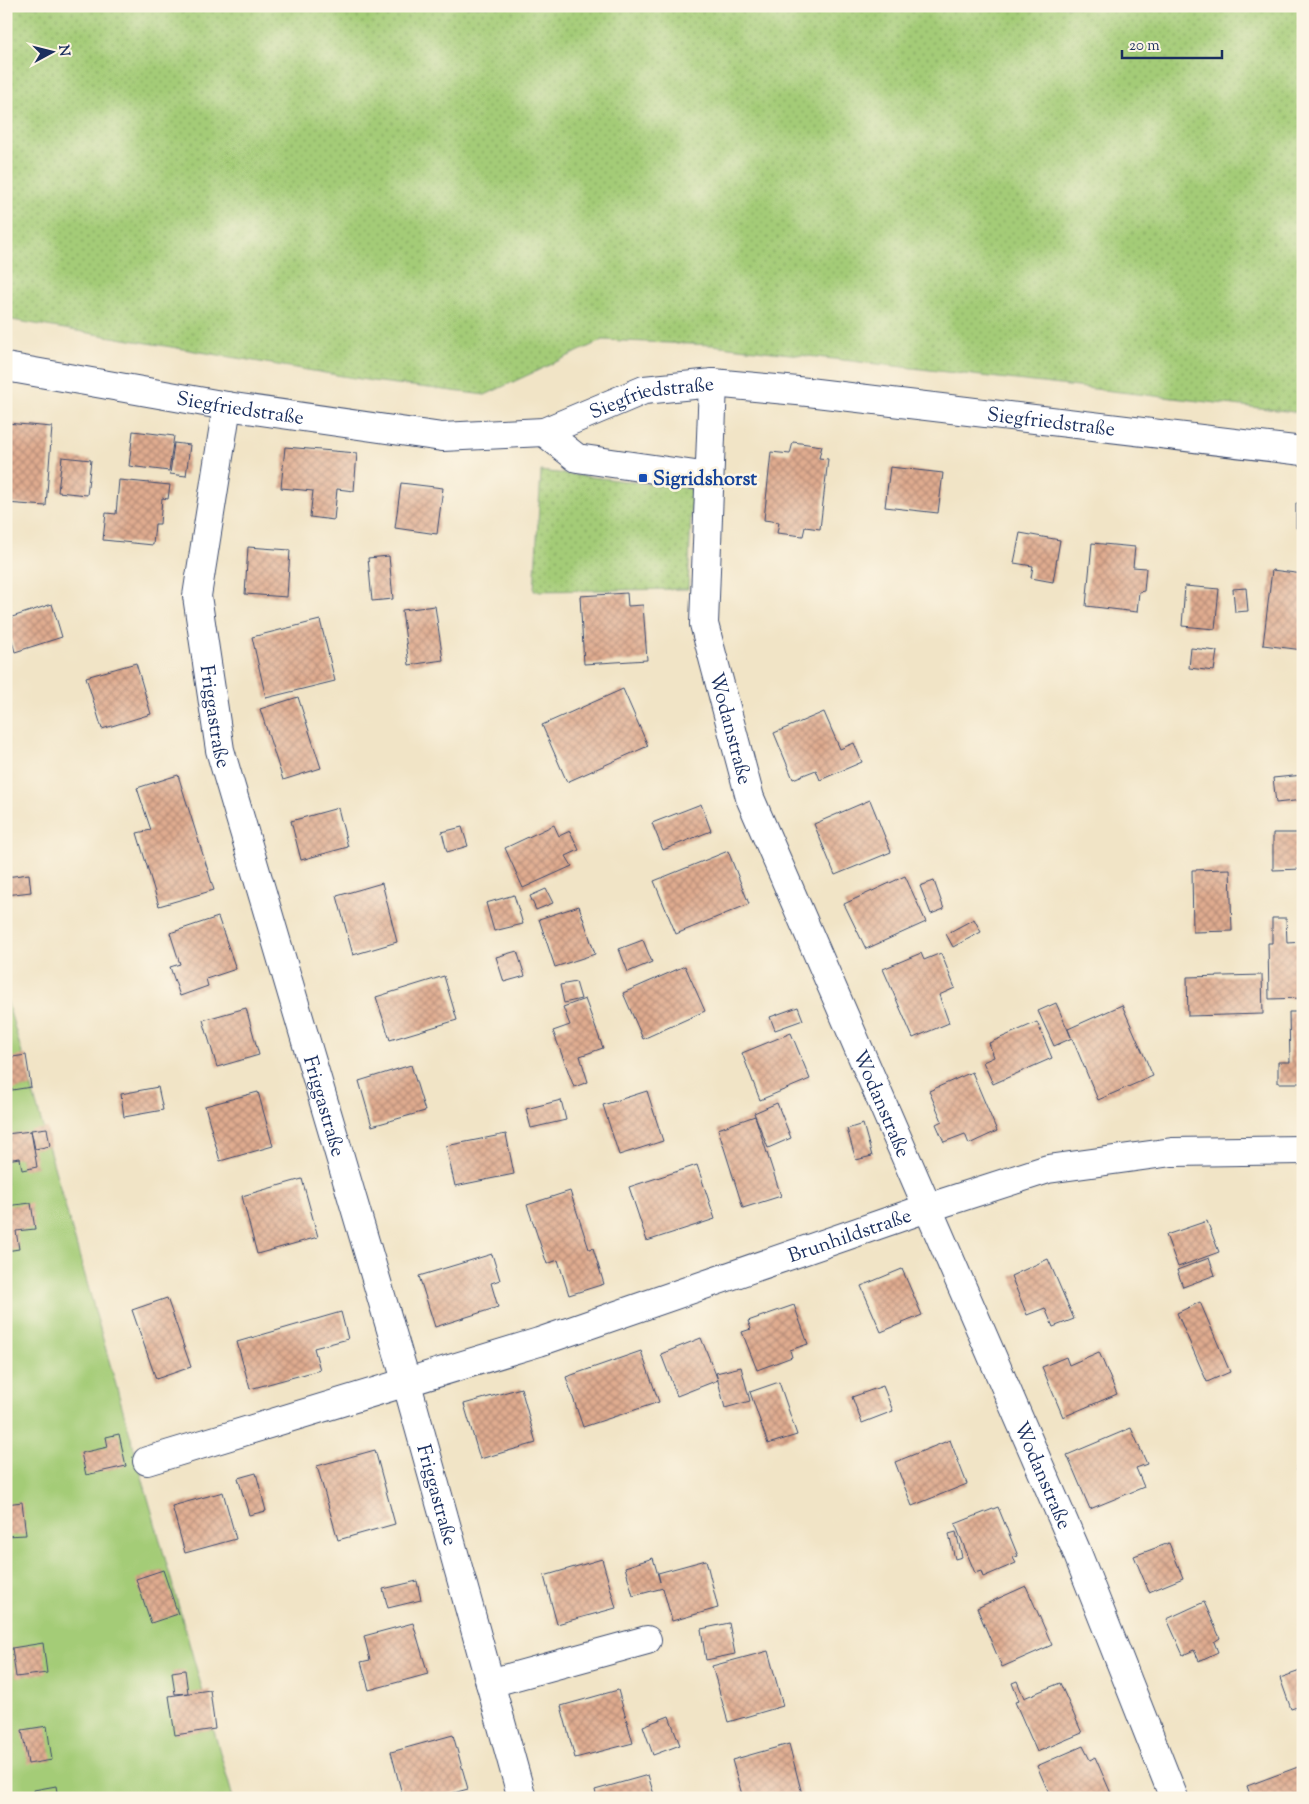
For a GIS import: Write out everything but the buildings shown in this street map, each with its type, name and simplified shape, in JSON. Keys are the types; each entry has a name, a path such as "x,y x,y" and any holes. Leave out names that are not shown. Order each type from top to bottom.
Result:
{"street":[{"name":"Siegfriedstraße","path":"6,367 227,406 442,438 544,432 644,390 713,383 808,392 1303,451"},
{"name":"Wodanstraße","path":"713,383 704,624 750,798 1076,1550 1174,1798"},
{"name":"Friggastraße","path":"227,406 197,596 220,750 407,1384 522,1798"},
{"path":"544,432 577,458 709,477"},
{"name":"Brunhildstraße","path":"147,1461 407,1384 548,1339 927,1208 1048,1169 1172,1152 1303,1150"},
{"path":"490,1683 647,1640"}],"green space":[{"path":"6,6 1303,6 1303,413 712,345 603,340 485,395 372,381 6,319"},
{"path":"541,471 692,489 688,589 534,591"},
{"path":"6,997 233,1798 6,1798"}],"place":[{"name":"Sigridshorst","path":"643,478"}]}
